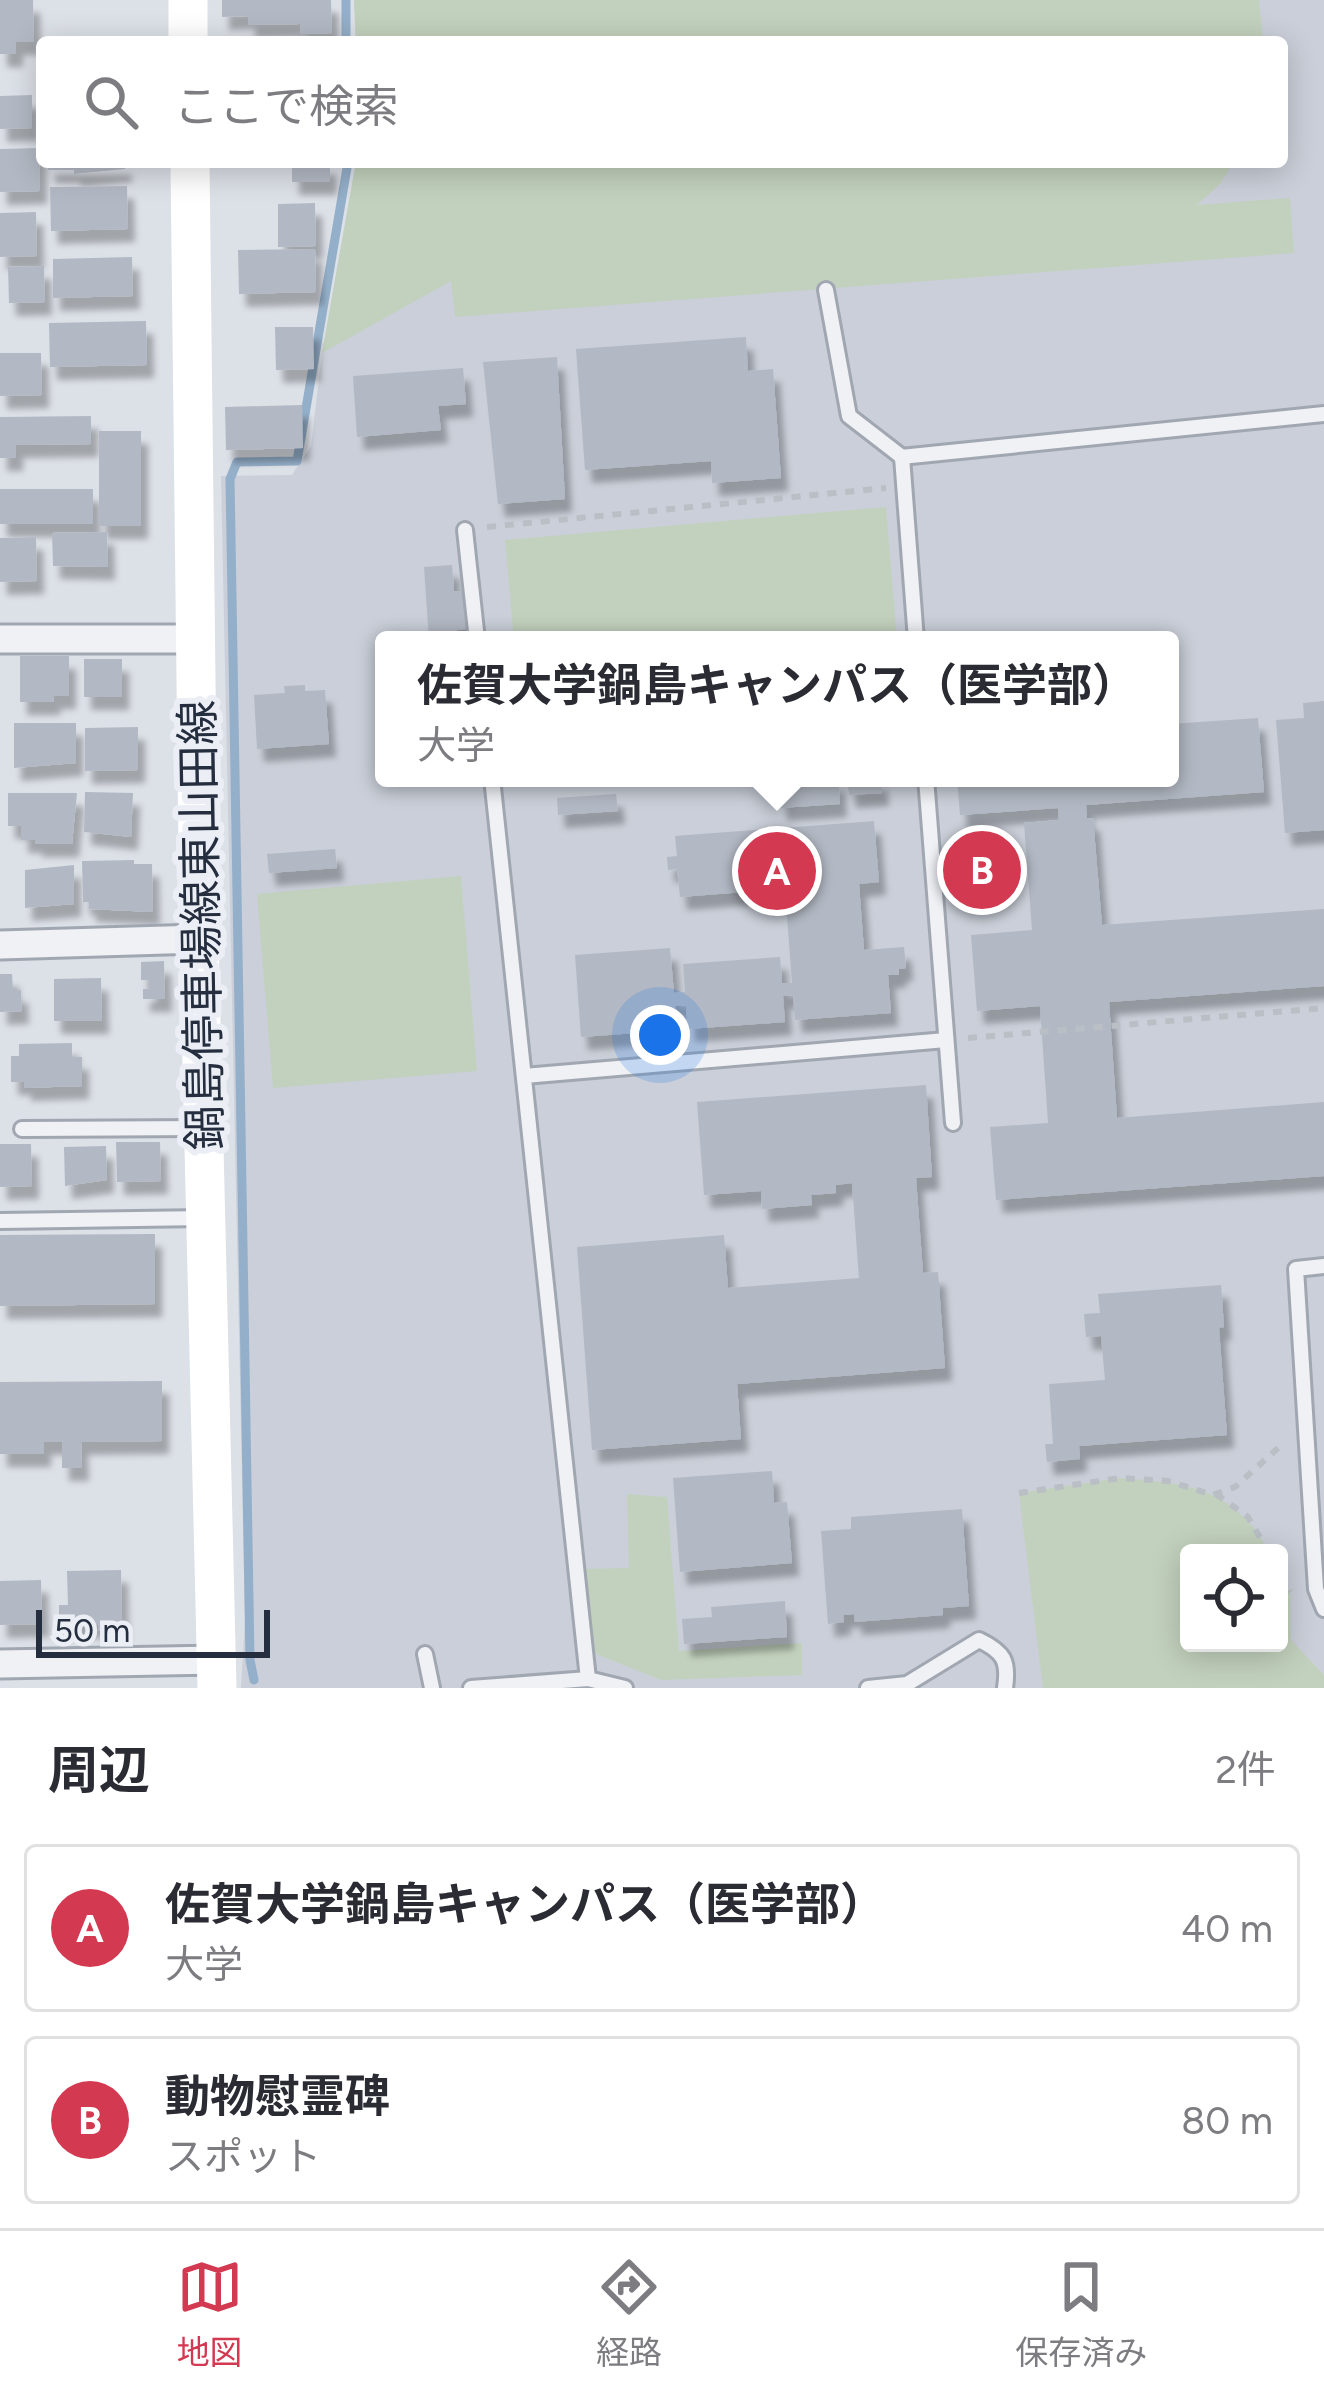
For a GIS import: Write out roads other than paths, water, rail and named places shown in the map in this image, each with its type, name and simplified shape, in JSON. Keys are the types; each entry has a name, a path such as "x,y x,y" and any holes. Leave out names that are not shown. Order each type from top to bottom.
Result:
{"main road":[{"path":"188,0 188,36"},
{"name":"鍋島停車場線東山田線","path":"190,168 199,939 217,1674"}],"street":[{"path":"0,639 196,639"},
{"path":"0,945 199,939"},
{"path":"0,1664 217,1674"}],"lane":[{"path":"826,290 849,416 901,458 1324,414"},
{"path":"901,458 915,631"},
{"path":"466,530 476,631"},
{"path":"493,787 588,1678"},
{"path":"927,787 953,1123"},
{"path":"524,1076 946,1040"},
{"path":"22,1129 204,1128"},
{"path":"0,1221 206,1218"},
{"path":"1324,1267 1296,1270 1316,1589 1324,1609"},
{"path":"868,1688 912,1686 979,1640 999,1649 1008,1666 1005,1688"},
{"path":"425,1654 432,1688"},
{"path":"471,1688 588,1678 625,1688"}],"waterway":[{"path":"346,0 346,36"},
{"path":"254,1680 230,479 237,462 297,461 347,168"}],"place":[{"name":"動物慰霊碑","path":"982,870"},
{"name":"佐賀大学鍋島キャンパス（医学部）","path":"777,871"}]}
